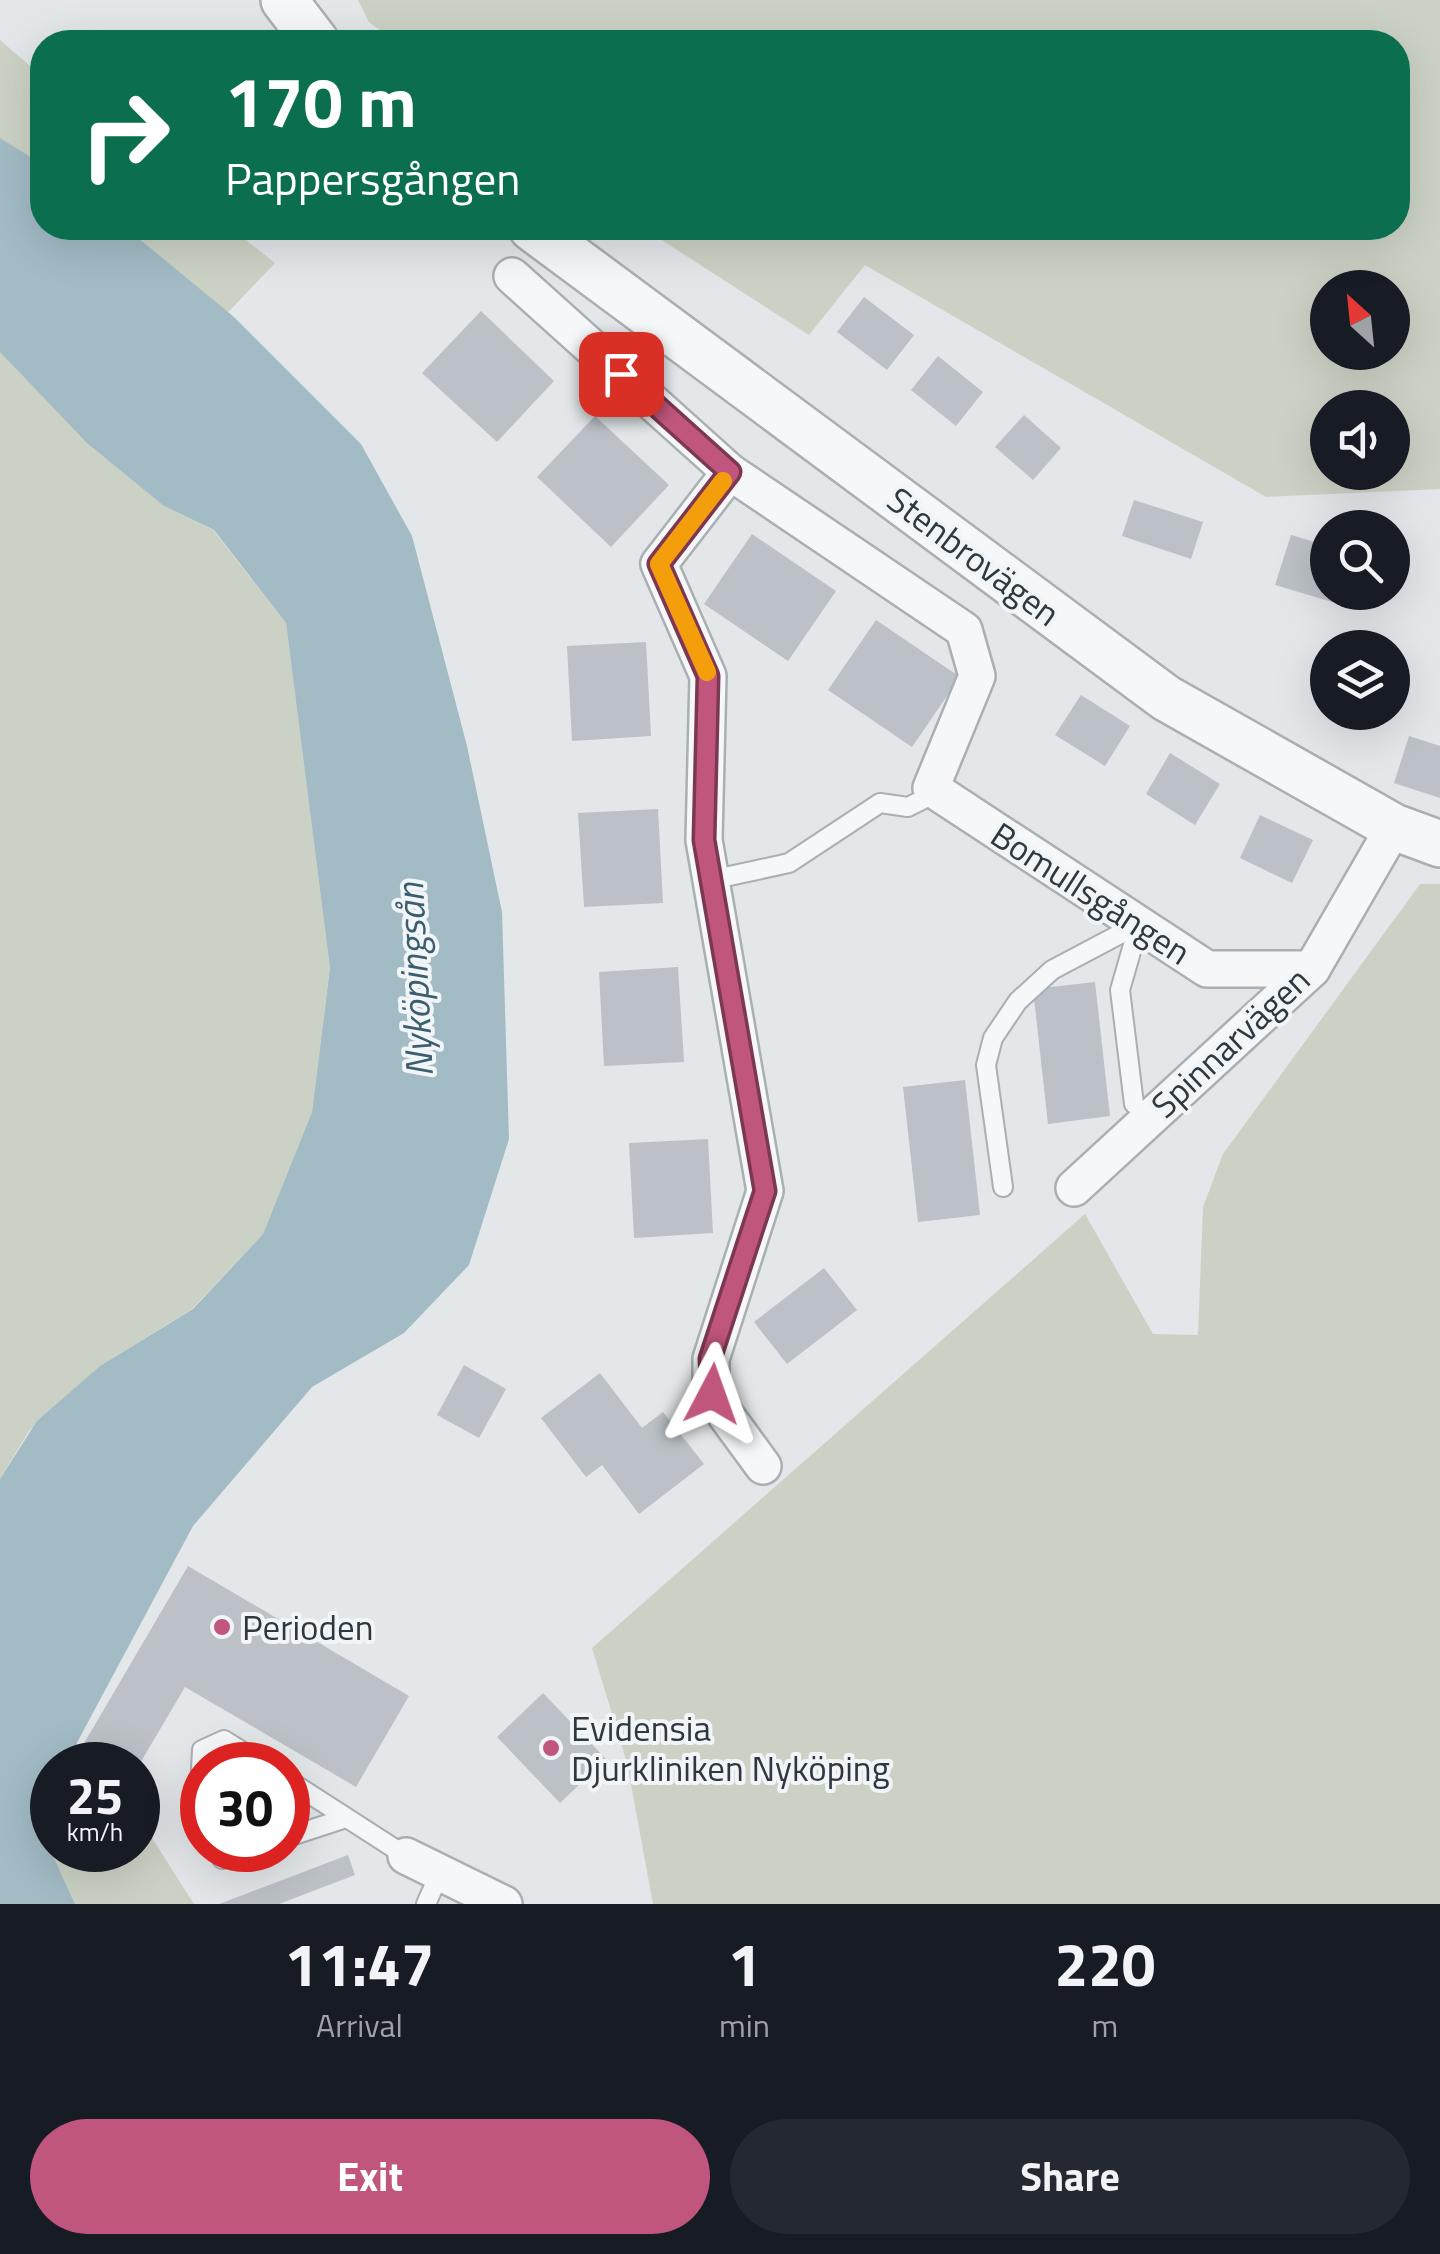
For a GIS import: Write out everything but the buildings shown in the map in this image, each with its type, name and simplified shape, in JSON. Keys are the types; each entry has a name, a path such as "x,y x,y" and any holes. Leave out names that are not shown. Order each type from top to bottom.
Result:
{"street":[{"path":"284,0 307,30"},
{"name":"Stenbrovägen","path":"548,240 1166,698 1394,827 1440,844"},
{"path":"512,276 730,472 964,630 977,676 931,788 938,792"},
{"path":"730,472 659,564 708,676 704,840 765,1191 710,1359 712,1394 763,1466"},
{"name":"Bomullsgången","path":"938,792 1207,968 1312,969"},
{"name":"Spinnarvägen","path":"1074,1188 1312,969 1394,827"},
{"path":"406,1856 433,1889 504,1904"}],"lane":[{"path":"711,880 789,863 880,803 908,807 938,792"},
{"path":"1134,1104 1120,990 1139,924"},
{"path":"1003,1187 986,1065 993,1038 1018,1001 1052,970 1139,924"},
{"path":"310,1794 406,1856"},
{"path":"310,1830 346,1818"}],"shaded area":[{"path":"358,0 1440,0 1440,489 1266,497 865,265 809,335 662,240 1410,240 1410,30 379,30 369,22"},
{"path":"0,40 30,66 30,240 246,240 275,263 103,443 164,506 213,530 286,623 330,967 312,1112 263,1234 192,1309 100,1366 29,1431 0,1479"},
{"path":"1420,884 1440,884 1440,1904 653,1904 627,1763 592,1648 1085,1214 1153,1334 1198,1335 1203,1207 1223,1154"},
{"path":"160,1851 194,1904 75,1904 60,1872 160,1872"}],"water":[{"name":"Nyköpingsån","path":"0,138 30,157 30,240 141,240 234,317 361,444 412,536 467,746 502,912 509,1139 469,1265 404,1333 312,1387 193,1526 77,1742 30,1742 30,1872 60,1872 75,1904 0,1904 0,1479 37,1421 100,1366 193,1309 263,1234 312,1112 330,968 286,623 214,530 164,506 87,443 0,352"}],"slow traffic":[{"path":"707,672 659,564 723,481"}],"place":[{"name":"Perioden","path":"222,1627"},
{"name":"Evidensia Djurkliniken Nyköping","path":"551,1748"}],"route":[{"path":"621,374 730,472 659,564 708,676 704,840 765,1191 710,1359 712,1394"}]}
